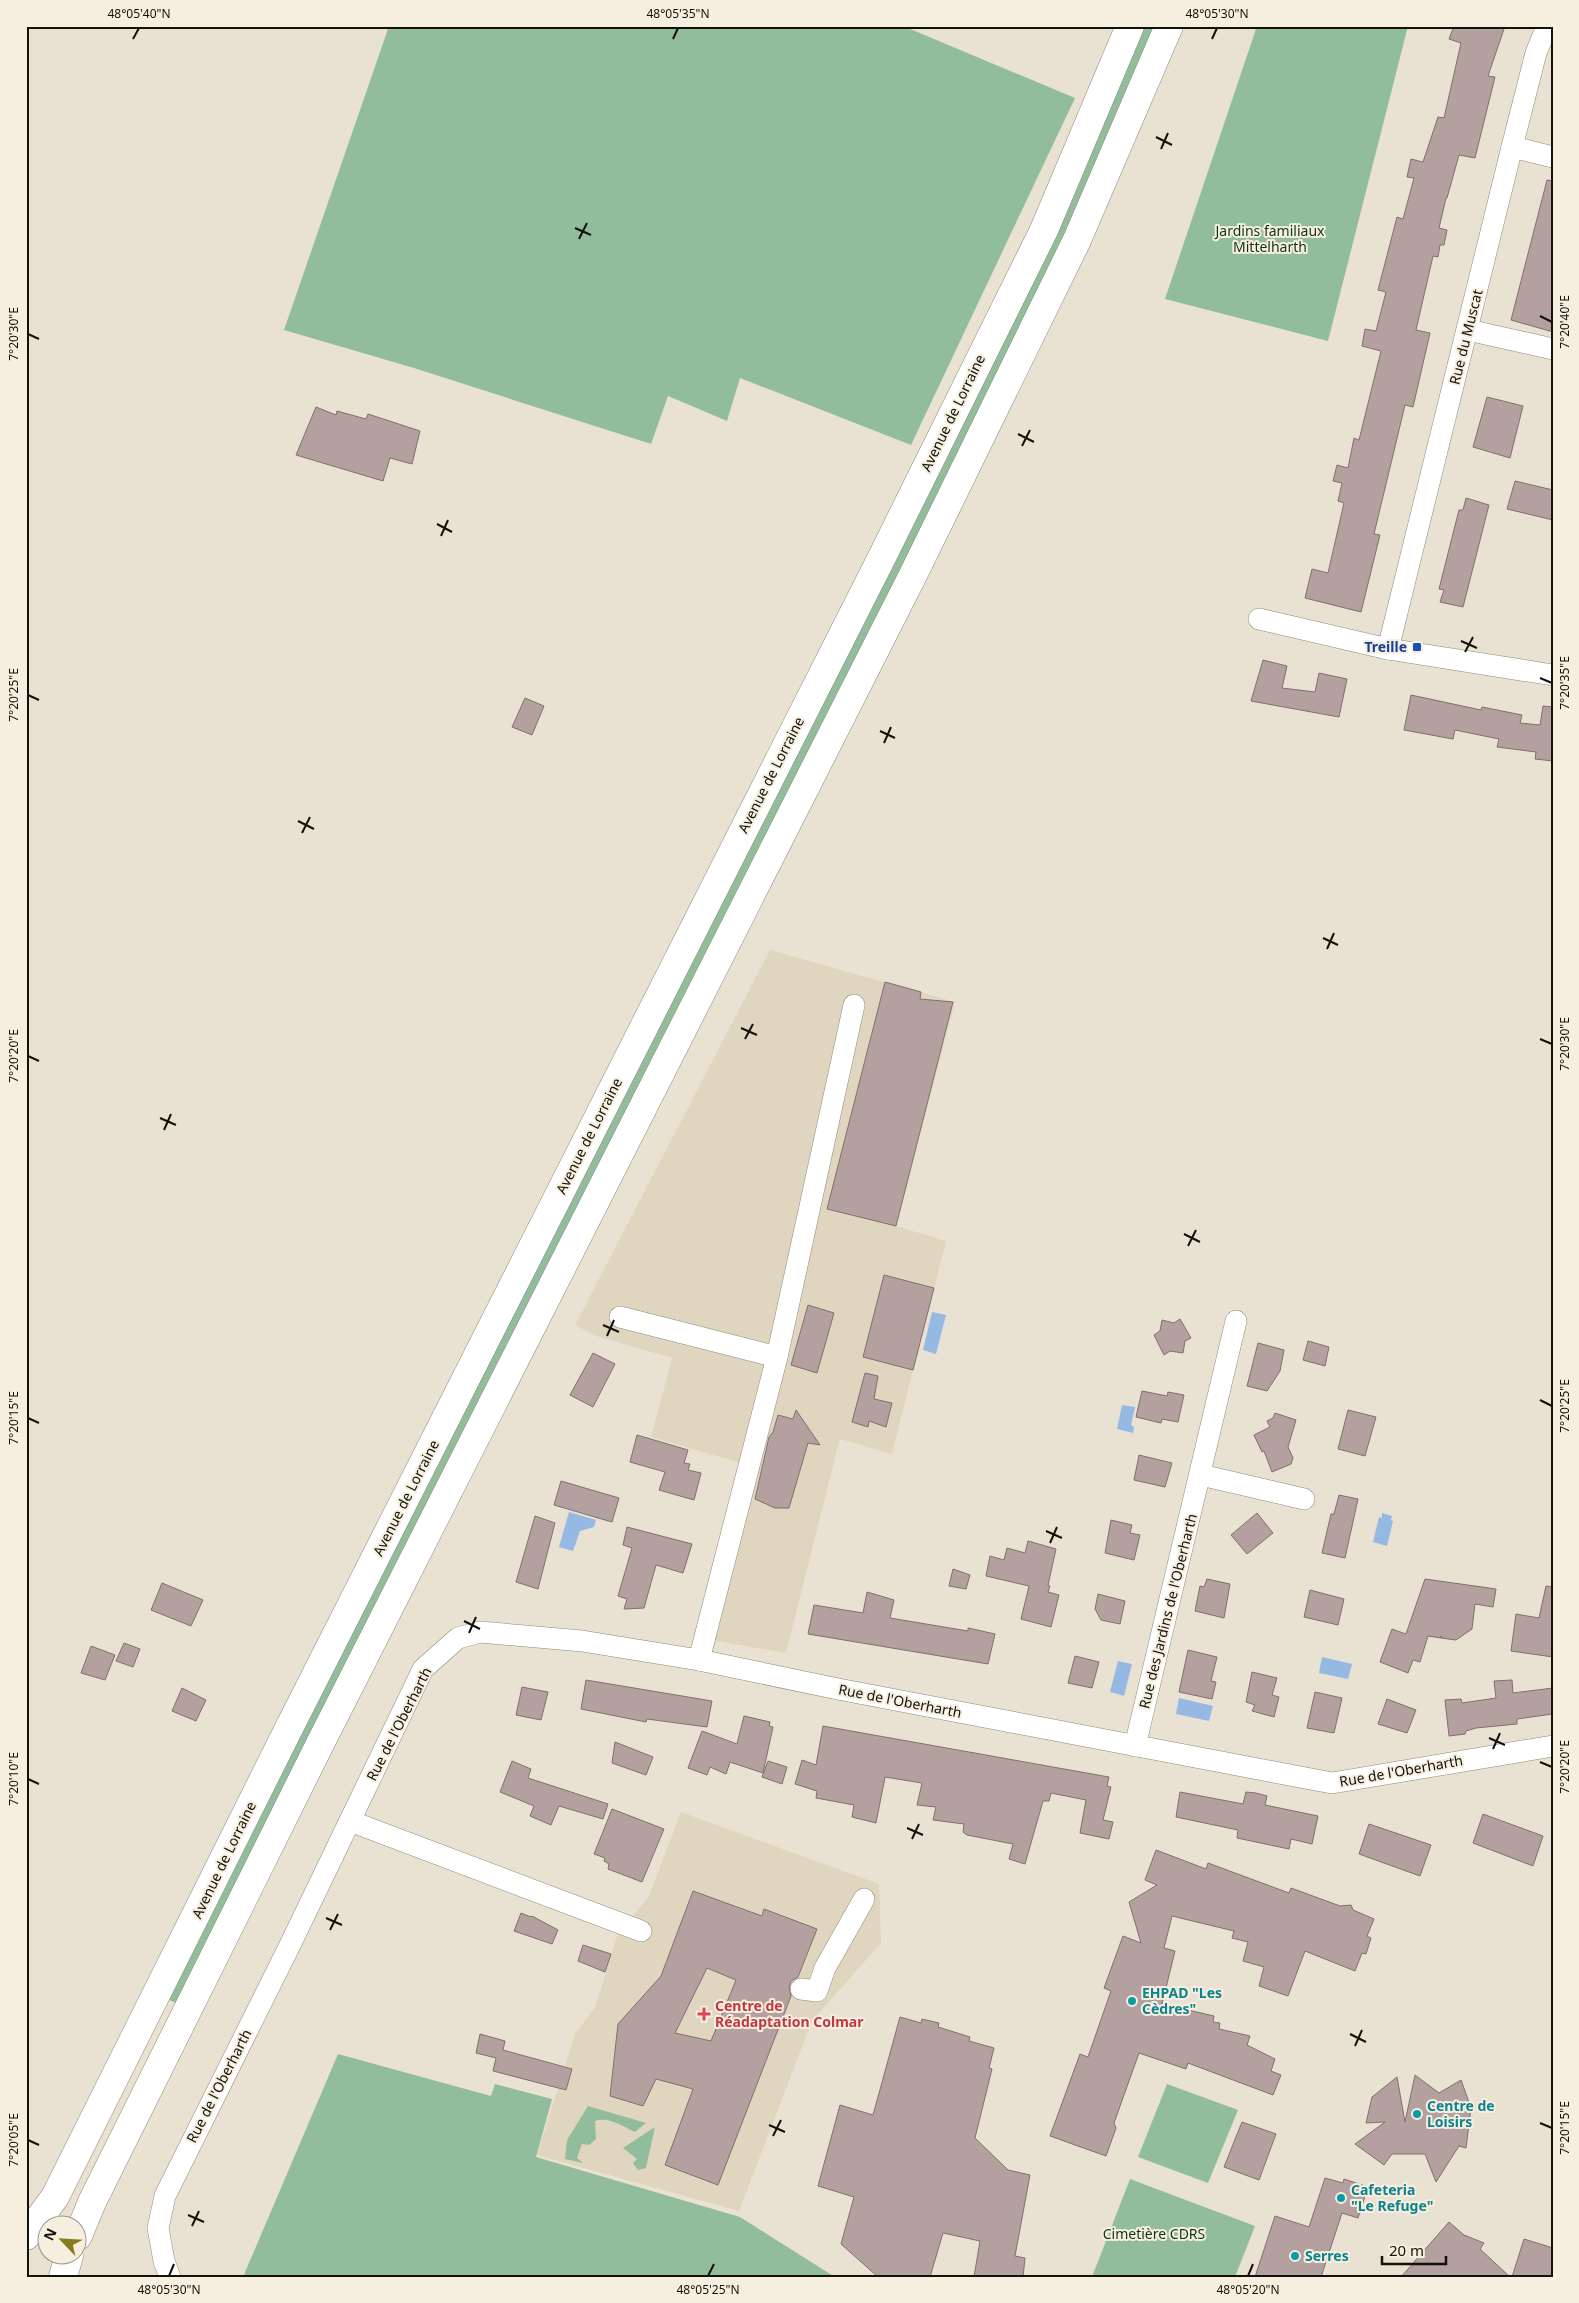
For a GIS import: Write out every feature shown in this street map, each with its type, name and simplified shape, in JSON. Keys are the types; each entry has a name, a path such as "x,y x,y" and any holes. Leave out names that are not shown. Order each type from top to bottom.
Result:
{"main road":[{"name":"Avenue de Lorraine","path":"26,2236 55,2197 292,1722 890,541 1044,230 1130,26"},
{"path":"86,2216 320,1744 913,575 1077,240 1169,26"}],"street":[{"name":"Rue du Muscat","path":"1388,649 1536,53 1547,26"},
{"path":"1512,148 1553,158"},
{"path":"1468,330 1553,349"},
{"path":"1259,619 1388,649 1553,675"},
{"path":"700,1660 777,1358 854,1005"},
{"path":"620,1317 777,1358"},
{"name":"Rue des Jardins de l'Oberharth","path":"1135,1746 1236,1322"},
{"path":"1201,1475 1304,1499"},
{"name":"Rue de l'Oberharth","path":"170,2277 164,2262 158,2228 164,2196 350,1821 423,1669 444,1648 458,1638 480,1632 511,1633 582,1641 700,1660 1332,1783 1553,1746"},
{"path":"350,1821 642,1931"},
{"path":"801,1989 817,1991 824,1968 864,1899"}],"shaded area":[{"path":"770,950 955,1002 896,1226 946,1241 892,1454 840,1439 786,1653 694,1637 741,1463 651,1437 672,1358 596,1336 575,1325"},
{"name":"Centre de Réadaptation Colmar","path":"681,1812 879,1884 881,1943 812,2021 739,2211 537,2155 575,2034 595,2007 617,1936 649,1896"}],"green space":[{"path":"389,26 903,26 1075,98 911,445 740,378 727,421 668,396 651,444 414,368 284,330"},
{"path":"1141,26 1157,26 1044,285 176,2003 167,1999"},
{"name":"Jardins familiaux Mittelharth","path":"1257,26 1408,26 1328,341 1165,299"},
{"path":"338,2054 491,2096 495,2084 552,2099 536,2157 740,2217 835,2277 243,2277"},
{"path":"1167,2084 1238,2110 1208,2183 1138,2157"},
{"path":"588,2106 646,2123 635,2132 610,2121 595,2121 596,2139 589,2145 582,2144 577,2158 583,2163 565,2159 567,2140"},
{"path":"655,2127 646,2168 638,2170 633,2163 637,2159 623,2148"},
{"name":"Cimetière CDRS","path":"1130,2179 1255,2226 1235,2277 1092,2277"}],"water":[{"path":"932,1312 946,1315 936,1354 923,1350"},
{"path":"1122,1405 1135,1407 1131,1425 1134,1427 1133,1433 1117,1429"},
{"path":"569,1512 596,1520 594,1527 580,1531 573,1551 559,1547"},
{"path":"1382,1513 1392,1516 1391,1520 1393,1521 1387,1546 1373,1542 1379,1517 1382,1518"},
{"path":"1322,1657 1352,1664 1348,1679 1319,1673"},
{"path":"1118,1661 1132,1664 1124,1696 1110,1692"},
{"path":"1179,1698 1213,1706 1209,1721 1176,1714"}],"building":[{"path":"1454,26 1505,26 1488,76 1495,77 1475,158 1459,155 1446,198 1439,228 1447,230 1444,245 1440,245 1438,257 1433,256 1416,330 1430,333 1413,407 1405,405 1374,534 1380,535 1361,612 1305,598 1312,569 1328,573 1344,503 1338,501 1342,483 1333,481 1337,465 1348,468 1354,438 1359,440 1381,351 1362,346 1365,329 1376,331 1386,292 1378,290 1397,217 1403,219 1414,178 1407,177 1411,159 1423,162 1438,117 1444,118 1461,43 1449,39"},
{"path":"1547,180 1553,181 1553,332 1511,320"},
{"path":"1487,397 1523,406 1510,458 1473,447"},
{"path":"316,407 336,415 337,411 366,419 368,414 420,431 412,464 390,458 383,481 296,455"},
{"path":"1515,481 1553,490 1553,520 1507,509"},
{"path":"1466,498 1489,505 1463,607 1440,602 1444,590 1439,589 1459,510 1463,510"},
{"path":"1263,660 1287,666 1282,688 1315,692 1319,673 1347,679 1339,717 1251,701"},
{"path":"1411,695 1481,710 1482,707 1522,715 1520,723 1540,725 1543,706 1553,707 1553,761 1535,759 1536,752 1497,747 1499,739 1455,730 1453,739 1404,730"},
{"path":"525,698 544,706 532,735 512,727"},
{"path":"885,982 921,992 920,999 953,1002 896,1226 827,1209"},
{"path":"884,1275 934,1288 913,1370 863,1357"},
{"path":"808,1305 834,1313 817,1373 791,1365"},
{"path":"1180,1319 1191,1338 1185,1341 1183,1353 1170,1351 1164,1355 1154,1335 1160,1331 1162,1320 1174,1323"},
{"path":"1308,1341 1329,1347 1325,1366 1303,1360"},
{"path":"1258,1343 1284,1350 1280,1371 1267,1391 1247,1386"},
{"path":"593,1353 615,1364 593,1407 570,1395"},
{"path":"865,1373 878,1376 874,1399 892,1403 886,1427 869,1421 868,1427 852,1422"},
{"path":"1142,1391 1167,1396 1168,1392 1184,1395 1178,1422 1162,1419 1161,1423 1136,1417"},
{"path":"796,1410 820,1445 808,1443 789,1508 775,1508 755,1499 769,1437 773,1432 778,1415 793,1419"},
{"path":"1348,1410 1376,1417 1365,1456 1338,1449"},
{"path":"1275,1413 1296,1420 1288,1447 1293,1458 1291,1464 1272,1472 1264,1451 1262,1452 1254,1435 1270,1427 1267,1421 1273,1418"},
{"path":"637,1435 688,1450 684,1463 690,1464 688,1470 701,1473 694,1500 659,1490 665,1472 630,1462"},
{"path":"1139,1455 1172,1463 1165,1487 1134,1480"},
{"path":"561,1481 619,1498 612,1522 554,1505"},
{"path":"1339,1495 1358,1499 1345,1558 1322,1553 1331,1514 1334,1514"},
{"path":"1257,1513 1273,1533 1247,1554 1231,1535"},
{"path":"535,1516 555,1523 538,1589 516,1582"},
{"path":"1111,1520 1132,1525 1130,1533 1140,1535 1134,1560 1105,1553"},
{"path":"627,1527 692,1544 683,1573 656,1565 644,1608 624,1609 627,1599 618,1596 632,1548 623,1545"},
{"path":"1028,1541 1056,1549 1048,1592 1059,1595 1051,1627 1021,1619 1029,1586 986,1576 990,1556 1004,1560 1007,1548 1025,1553"},
{"path":"953,1569 970,1575 966,1589 949,1586"},
{"path":"1207,1579 1230,1584 1224,1618 1195,1611 1200,1586 1204,1587"},
{"path":"1425,1579 1496,1589 1493,1607 1475,1604 1472,1629 1456,1640 1428,1636 1420,1662 1413,1660 1408,1673 1380,1662 1392,1629 1406,1634"},
{"path":"162,1583 203,1600 191,1626 151,1610"},
{"path":"1546,1586 1553,1587 1553,1657 1511,1651 1516,1614 1539,1618"},
{"path":"1310,1590 1344,1599 1338,1625 1304,1617"},
{"path":"867,1592 894,1600 890,1618 968,1631 968,1628 995,1634 988,1664 808,1634 814,1605 863,1613"},
{"path":"1098,1594 1125,1601 1120,1624 1101,1620 1095,1609"},
{"path":"124,1643 140,1649 133,1667 116,1661"},
{"path":"91,1646 115,1655 105,1680 81,1673"},
{"path":"1188,1650 1217,1657 1211,1681 1216,1682 1212,1699 1179,1692"},
{"path":"1075,1656 1099,1662 1092,1688 1068,1683"},
{"path":"1252,1672 1277,1678 1272,1695 1279,1697 1274,1717 1252,1711 1255,1705 1246,1702"},
{"path":"586,1680 712,1701 707,1727 647,1719 646,1722 581,1709"},
{"path":"1512,1680 1513,1693 1553,1688 1553,1714 1517,1719 1517,1724 1476,1728 1466,1731 1465,1734 1449,1736 1445,1700 1461,1699 1462,1703 1496,1698 1494,1681"},
{"path":"522,1687 548,1692 541,1720 516,1715"},
{"path":"182,1688 206,1700 196,1721 172,1711"},
{"path":"1315,1692 1342,1698 1334,1733 1307,1728"},
{"path":"1387,1699 1416,1710 1407,1733 1378,1724"},
{"path":"744,1716 770,1722 769,1726 773,1727 763,1773 730,1762 726,1774 710,1767 707,1775 688,1768 702,1731 737,1744"},
{"path":"823,1726 1109,1777 1107,1786 1111,1787 1103,1820 1113,1822 1109,1839 1080,1833 1086,1800 1051,1793 1049,1801 1043,1801 1025,1864 1009,1859 1013,1844 967,1835 963,1832 964,1824 933,1820 936,1807 917,1805 922,1783 885,1777 876,1823 852,1817 854,1805 816,1798 817,1791 795,1784 802,1760 816,1765"},
{"path":"615,1742 653,1757 646,1775 612,1763"},
{"path":"512,1761 531,1769 528,1778 608,1804 603,1819 559,1806 551,1825 530,1816 534,1806 500,1792"},
{"path":"768,1761 787,1767 782,1784 762,1777"},
{"path":"1180,1792 1243,1804 1246,1792 1256,1793 1267,1796 1265,1805 1318,1816 1312,1844 1291,1839 1289,1849 1237,1838 1238,1830 1176,1817"},
{"path":"612,1809 664,1829 642,1882 608,1869 609,1864 604,1861 605,1858 594,1854"},
{"path":"1483,1814 1543,1836 1533,1866 1473,1843"},
{"path":"1369,1824 1431,1845 1420,1876 1359,1854"},
{"name":"EHPAD \"Les Cèdres\"","path":"1156,1850 1206,1869 1208,1863 1289,1893 1291,1888 1340,1906 1351,1905 1353,1910 1374,1919 1367,1936 1371,1938 1366,1954 1362,1953 1355,1971 1305,1951 1288,1996 1259,1986 1264,1967 1243,1961 1248,1942 1232,1938 1234,1931 1172,1916 1164,1948 1175,1951 1162,2004 1214,2016 1213,2022 1220,2023 1219,2029 1250,2036 1247,2045 1275,2059 1271,2071 1281,2075 1273,2095 1188,2063 1186,2069 1139,2053 1114,2123 1116,2128 1106,2156 1050,2136 1080,2054 1088,2057 1111,1991 1104,1988 1123,1936 1141,1943 1129,1902 1157,1885 1145,1880"},
{"path":"693,1891 762,1916 764,1909 817,1929 798,1977 791,1981 789,1987 791,1996 718,2185 665,2165 693,2089 656,2079 643,2106 610,2096 618,2024 661,1976","holes":["707,1968 736,1980 711,2041 675,2033"]},
{"path":"521,1913 532,1916 558,1930 552,1944 514,1931"},
{"path":"583,1945 611,1954 605,1972 578,1961"},
{"path":"900,2017 921,2023 922,2019 939,2023 938,2027 970,2037 969,2041 994,2048 989,2068 992,2069 975,2138 1008,2170 1030,2175 1015,2256 1025,2258 1023,2277 974,2277 980,2241 943,2233 930,2277 878,2277 841,2244 854,2197 818,2186 840,2105 873,2115"},
{"path":"480,2034 505,2041 503,2050 572,2069 566,2090 493,2071 496,2058 476,2053"},
{"name":"Centre de Loisirs","path":"1415,2075 1439,2093 1461,2080 1471,2108 1466,2148 1459,2146 1436,2182 1425,2154 1392,2154 1384,2165 1355,2144 1385,2122 1366,2123 1372,2097 1397,2077 1405,2122"},
{"path":"1242,2122 1276,2134 1259,2180 1224,2167"},
{"name":"Serres","path":"1325,2178 1343,2183 1344,2179 1368,2187 1358,2218 1342,2213 1321,2277 1255,2277 1275,2216 1309,2227"},
{"path":"1449,2222 1464,2235 1484,2243 1480,2249 1510,2277 1401,2277"},
{"path":"1524,2239 1553,2248 1553,2277 1512,2277"}],"place":[{"name":"Treille","path":"1417,647"},
{"name":"EHPAD \"Les Cèdres\"","path":"1132,2001"},
{"name":"Centre de Réadaptation Colmar","path":"704,2014"},
{"name":"Centre de Loisirs","path":"1417,2114"},
{"name":"Cafeteria \"Le Refuge\"","path":"1341,2198"},
{"name":"Serres","path":"1295,2256"}]}
